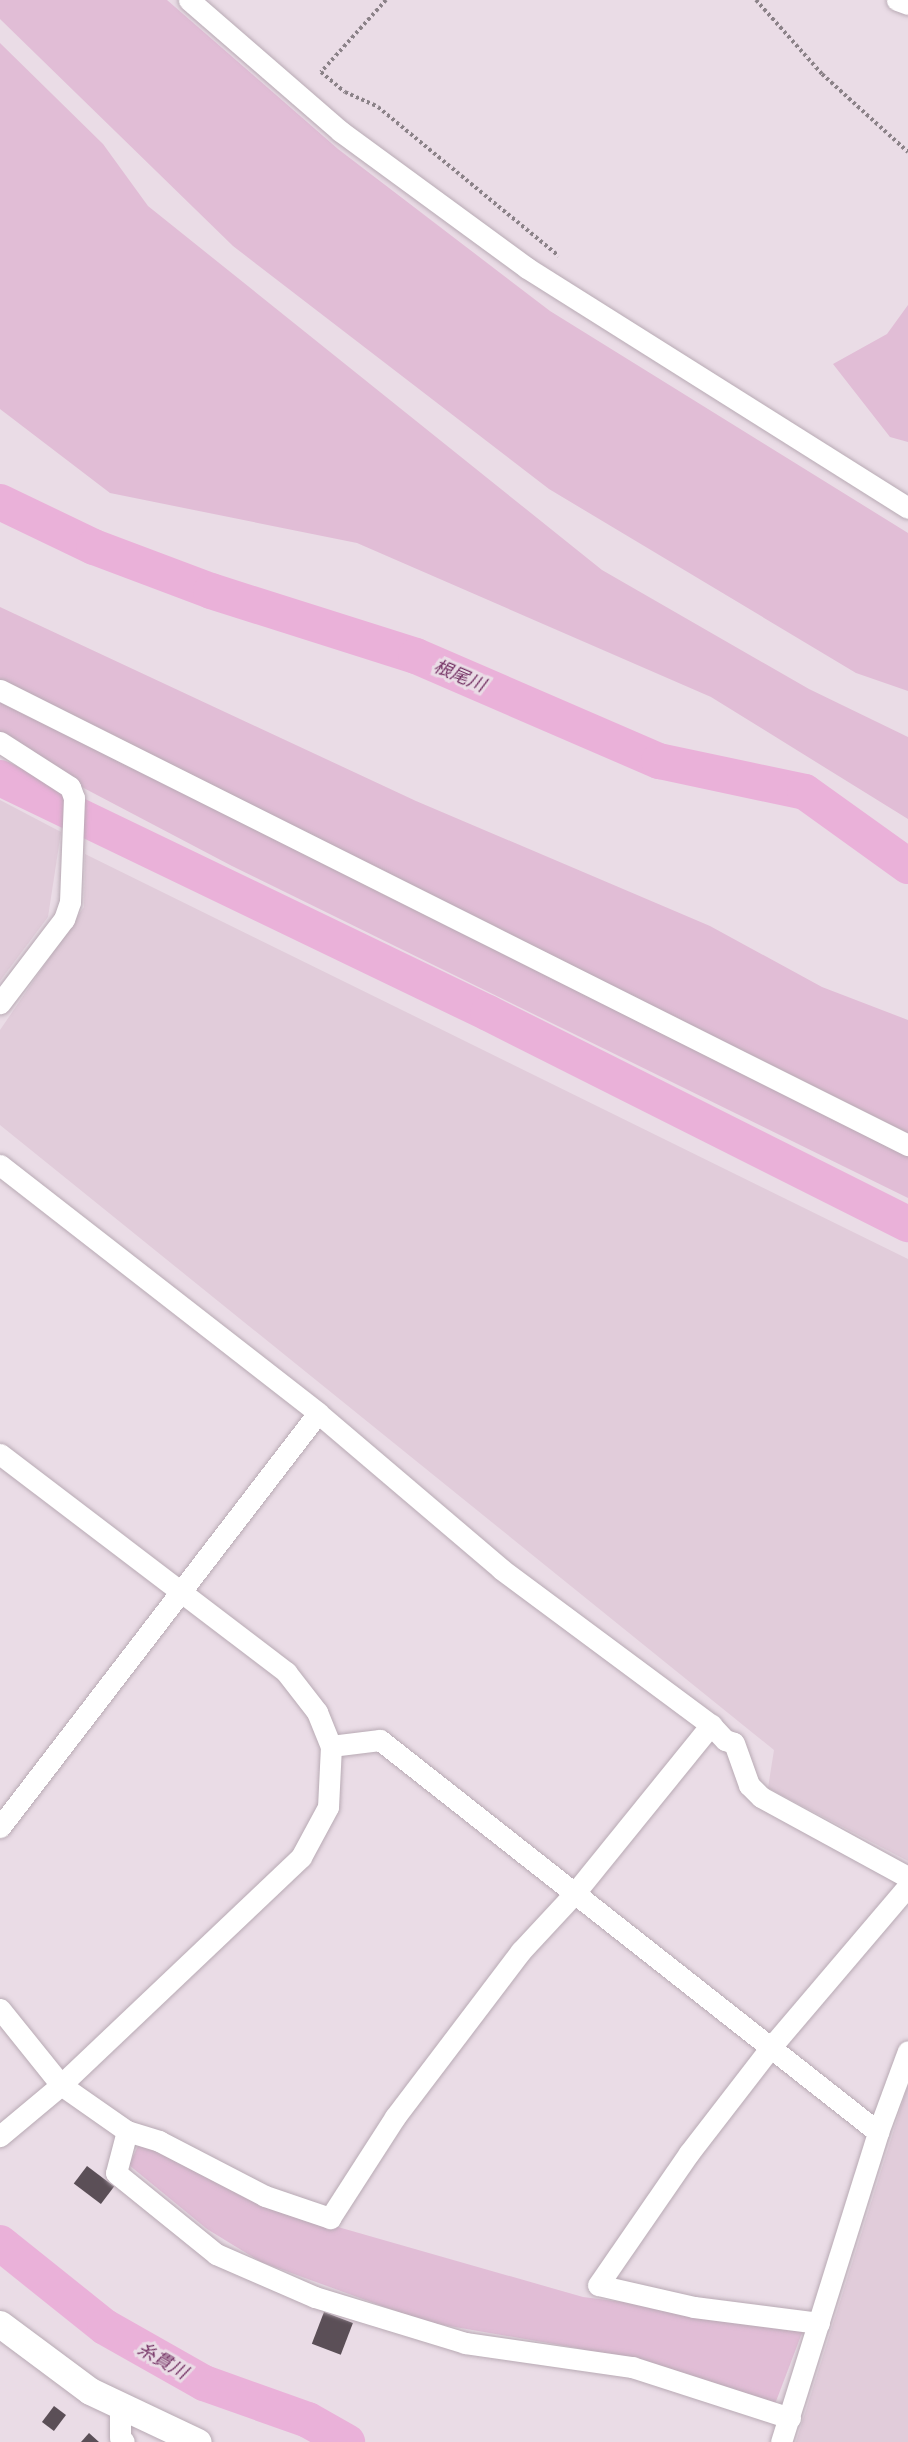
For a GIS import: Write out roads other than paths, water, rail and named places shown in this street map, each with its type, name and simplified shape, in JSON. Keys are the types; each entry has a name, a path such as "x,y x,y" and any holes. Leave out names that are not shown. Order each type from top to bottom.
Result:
{"main road":[{"path":"0,2324 90,2391 198,2442"}],"street":[{"path":"189,0 340,131 527,268 908,508"},
{"path":"897,0 908,4"},
{"path":"0,690 908,1145"},
{"path":"0,742 70,787 74,798 70,902 64,919 0,1004"},
{"path":"0,1165 318,1413 501,1569 711,1725 725,1740 734,1743 749,1785 761,1797 908,1876"},
{"path":"0,1827 318,1413"},
{"path":"0,1454 286,1672 317,1712 331,1746 328,1807 301,1857 61,2085 0,2136"},
{"path":"0,2009 61,2085 127,2131 159,2141 265,2196 330,2218 395,2117 521,1951 574,1893 711,1725"},
{"path":"331,1746 380,1740 878,2132"},
{"path":"819,2323 694,2307 598,2285 689,2153 771,2047 908,1886"},
{"path":"781,2442 790,2418 809,2343 819,2323 878,2132 908,2051"},
{"path":"127,2131 116,2173 216,2254 294,2289 465,2343 632,2367 790,2418"},
{"path":"120,2407 120,2437 124,2442"}],"waterway":[{"name":"根尾川","path":"0,502 94,547 211,591 416,656 659,761 805,792 908,866"},
{"path":"0,778 488,1013 908,1224"},
{"name":"糸貫川","path":"0,2243 105,2327 204,2383 308,2420 347,2442"}]}
